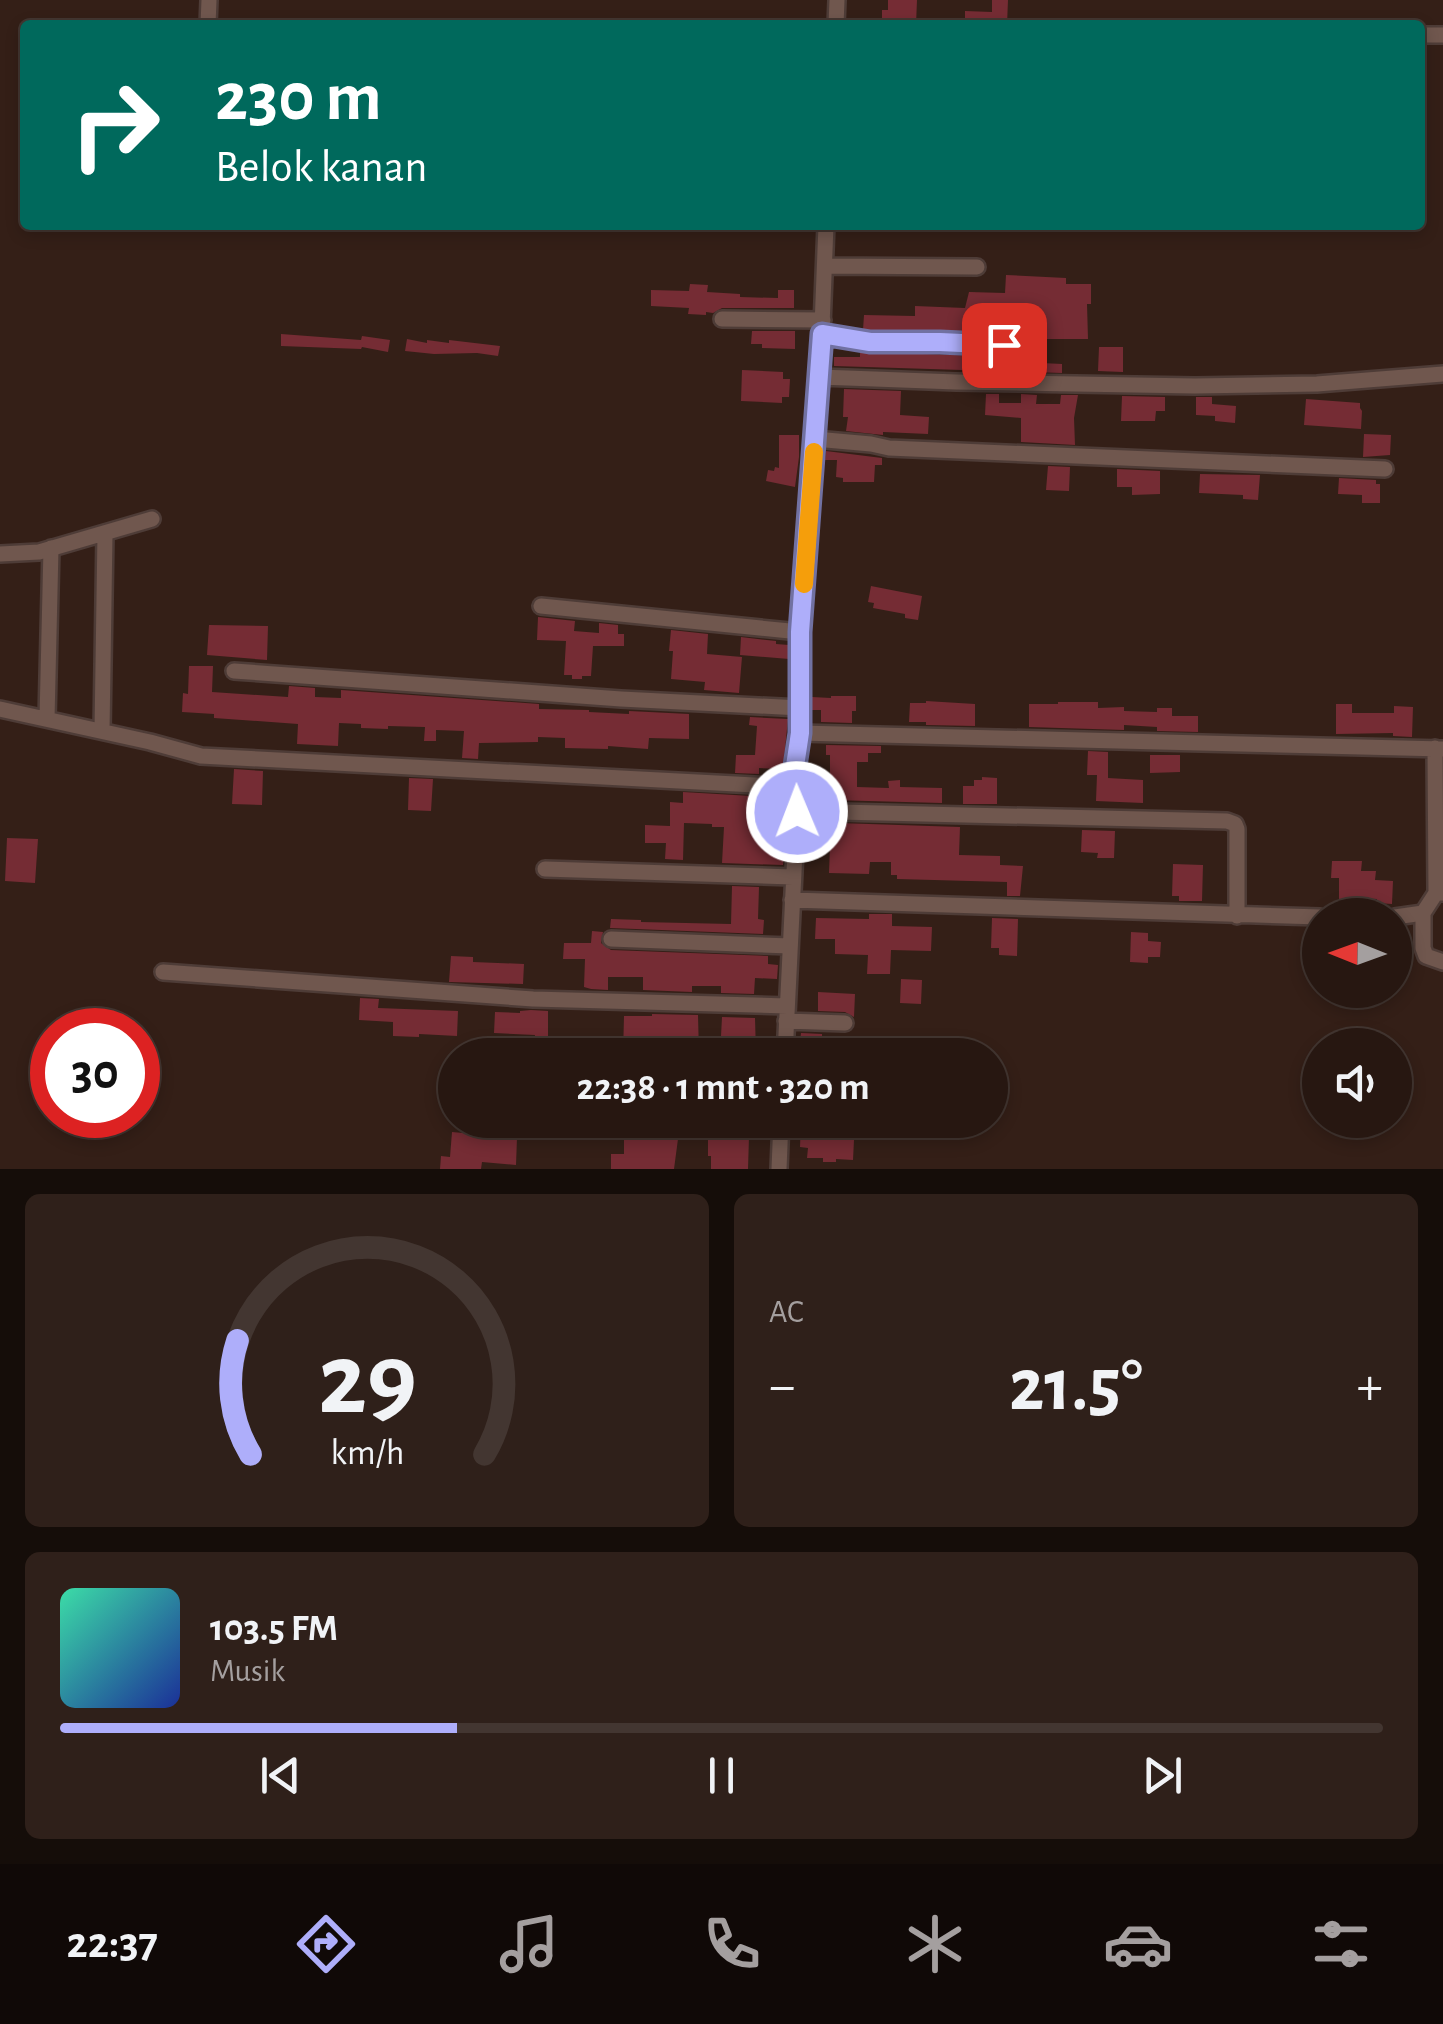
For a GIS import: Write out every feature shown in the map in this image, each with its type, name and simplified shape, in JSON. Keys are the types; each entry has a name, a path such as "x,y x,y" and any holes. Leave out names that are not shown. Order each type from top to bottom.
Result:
{"street":[{"path":"785,1038 797,812 792,786 800,733 800,632 820,377 826,230"},
{"path":"825,266 976,267"},
{"path":"722,319 822,327 870,342 1036,346"},
{"path":"820,377 1195,386 1317,384 1443,374"},
{"path":"815,439 889,448 1385,469"},
{"path":"0,554 39,552 152,519"},
{"path":"102,731 105,533"},
{"path":"47,719 51,548"},
{"path":"541,606 800,632"},
{"path":"234,671 800,708"},
{"path":"0,708 201,756 792,786"},
{"path":"800,733 1439,749 1439,893 1423,914 1423,948 1426,956 1443,962"},
{"path":"797,812 1231,822 1238,836 1237,916"},
{"path":"545,869 793,877"},
{"path":"792,900 1302,917"},
{"path":"1412,915 1423,914"},
{"path":"610,939 790,946"},
{"path":"163,972 787,1013 846,1022"},
{"path":"779,1169 781,1138"}],"building":[{"path":"888,0 917,0 916,20 882,20 882,10 888,10"},
{"path":"992,0 1008,0 1007,20 965,20 965,11 992,12"},
{"path":"1006,275 1066,278 1066,284 1091,284 1088,339 863,330 864,315 915,316 915,306 965,308 969,292 1005,293"},
{"path":"690,284 708,285 707,292 740,297 778,298 778,290 794,290 794,308 722,308 706,315 688,314 689,308 651,306 651,290 689,291"},
{"path":"752,331 795,331 795,349 751,344"},
{"path":"281,334 390,340 388,352 362,347 281,346"},
{"path":"407,339 500,346 498,356 434,354 405,351"},
{"path":"1099,347 1123,347 1123,372 1098,371"},
{"path":"860,352 1022,357 1022,362 1062,364 1062,373 834,366 834,357 860,357"},
{"path":"742,370 783,372 783,379 790,379 789,397 782,397 782,403 741,401"},
{"path":"844,389 901,391 900,415 929,417 928,434 846,431"},
{"path":"986,394 999,394 999,403 1021,403 1021,394 1037,395 1036,404 1060,404 1061,395 1078,395 1075,445 1021,442 1021,418 985,415"},
{"path":"1122,396 1165,397 1165,411 1156,411 1155,421 1121,421"},
{"path":"1196,397 1212,397 1212,404 1236,406 1235,423 1196,415"},
{"path":"1306,399 1360,403 1361,429 1304,425"},
{"path":"1364,434 1391,435 1390,455 1363,457"},
{"path":"779,435 799,435 795,487 766,481 768,470 779,468"},
{"path":"826,451 882,458 882,465 875,465 874,482 843,482 843,478 836,477 837,460 825,460"},
{"path":"1048,466 1070,467 1069,491 1046,490"},
{"path":"1117,469 1160,471 1160,494 1132,495 1132,487 1117,487"},
{"path":"1200,474 1260,475 1258,500 1243,499 1243,495 1199,493"},
{"path":"1339,478 1376,480 1380,484 1380,503 1362,503 1362,495 1338,494"},
{"path":"871,586 922,596 918,620 873,608 874,603 868,602"},
{"path":"538,617 575,621 574,631 599,633 599,623 618,625 618,634 624,634 624,646 593,646 591,676 572,679 572,675 564,675 566,641 537,640"},
{"path":"209,625 268,626 267,660 207,655"},
{"path":"671,630 708,634 707,654 742,657 739,693 704,690 705,682 671,679"},
{"path":"741,637 789,645 789,659 740,655"},
{"path":"189,666 213,666 212,692 288,697 289,686 315,688 315,697 341,698 341,690 539,704 539,709 689,714 689,739 649,738 648,749 608,749 565,748 565,738 538,737 538,742 479,743 478,759 462,758 464,731 436,730 436,741 424,741 425,727 361,728 361,724 339,723 338,746 297,744 298,724 182,712 183,693 188,694"},
{"path":"856,696 852,723 821,722 821,710 812,710 812,697"},
{"path":"1098,702 1098,708 1124,707 1124,711 1157,712 1157,708 1172,708 1172,716 1198,716 1198,732 1124,725 1124,730 1029,727 1029,704"},
{"path":"910,703 975,704 975,726 909,722"},
{"path":"1336,704 1352,704 1352,713 1394,713 1394,706 1413,707 1412,737 1393,733 1336,734"},
{"path":"750,717 788,719 783,769 735,773 736,755 755,755 757,726 749,725"},
{"path":"826,745 881,746 881,753 868,753 868,762 857,762 857,787 889,788 888,781 900,780 900,787 942,788 942,803 831,800 831,793 827,793 830,755 826,755"},
{"path":"1088,751 1108,752 1108,778 1143,780 1143,803 1096,801 1097,775 1087,775"},
{"path":"1150,755 1180,755 1180,772 1150,773"},
{"path":"234,769 263,771 262,805 232,804"},
{"path":"409,778 433,779 431,811 408,810"},
{"path":"997,778 997,804 963,804 963,786 974,786 974,780"},
{"path":"683,792 767,797 768,853 784,853 783,865 722,863 724,827 712,824 684,823 683,860 665,859 666,843 645,843 645,825 670,826 670,802 683,803"},
{"path":"808,822 960,827 959,855 1000,856 1000,865 1023,866 1020,896 1007,896 1007,882 897,879 897,875 891,875 891,862 870,862 869,874 829,873 830,846 807,845"},
{"path":"1082,830 1115,831 1114,858 1097,858 1098,853 1081,852"},
{"path":"7,838 38,839 35,883 5,881"},
{"path":"1332,861 1362,861 1361,871 1376,871 1375,880 1393,881 1392,898 1339,898 1339,878 1331,878"},
{"path":"1173,864 1203,865 1202,901 1179,901 1179,896 1172,896"},
{"path":"732,886 759,887 758,919 764,920 763,934 610,928 611,919 731,924"},
{"path":"869,914 892,914 892,926 932,927 931,951 891,950 890,974 867,974 868,955 835,954 835,939 815,939 816,918 869,919"},
{"path":"992,918 1018,919 1017,956 999,955 999,948 991,948"},
{"path":"592,931 603,932 601,943 611,950 768,956 768,964 778,965 777,979 755,978 754,994 721,993 721,986 692,986 692,992 643,990 643,977 608,977 608,990 591,989 584,987 585,959 563,959 564,943 591,943"},
{"path":"1131,932 1148,933 1148,941 1161,942 1160,957 1148,957 1148,963 1130,962"},
{"path":"451,956 473,957 473,962 524,964 523,984 449,982"},
{"path":"901,979 922,980 921,1004 900,1003"},
{"path":"818,992 855,994 854,1017 845,1012 818,1011"},
{"path":"360,998 379,999 378,1008 458,1011 457,1036 393,1036 393,1022 359,1020"},
{"path":"548,1011 548,1038 494,1033 495,1012"},
{"path":"698,1015 699,1038 623,1038 624,1016"},
{"path":"722,1017 755,1018 756,1038 721,1038"},
{"path":"801,1033 822,1034 822,1038 800,1038"},
{"path":"452,1138 517,1138 516,1165 482,1162 481,1169 440,1169 441,1156 450,1157"},
{"path":"624,1138 678,1139 674,1169 611,1169 611,1154 624,1154"},
{"path":"708,1138 749,1138 748,1169 711,1169"},
{"path":"800,1138 854,1138 853,1160 823,1162 823,1158 807,1158 808,1148 800,1147"}],"slow traffic":[{"path":"804,584 814,452"}],"route":[{"path":"797,812 792,786 800,733 800,632 822,334 870,342 1004,345"}]}
